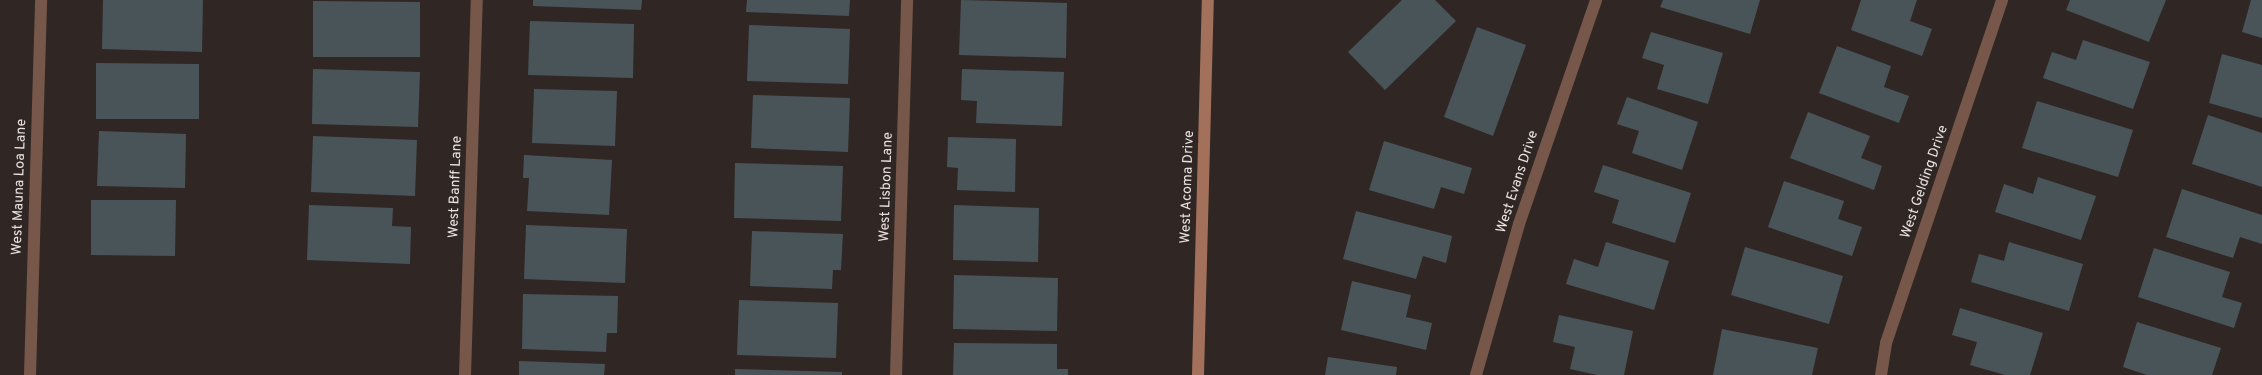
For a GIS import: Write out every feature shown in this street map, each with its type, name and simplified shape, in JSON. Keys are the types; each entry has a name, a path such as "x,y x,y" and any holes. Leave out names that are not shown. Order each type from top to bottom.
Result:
{"street":[{"name":"West Mauna Loa Lane","path":"30,375 41,0"},
{"name":"West Banff Lane","path":"465,375 477,0"},
{"name":"West Lisbon Lane","path":"896,375 907,0"},
{"name":"West Acoma Drive","path":"1198,375 1208,0"},
{"name":"West Evans Drive","path":"1476,375 1519,224 1596,0"},
{"name":"West Gelding Drive","path":"1882,375 1886,343 2002,0"}],"building":[{"path":"103,0 203,0 202,52 102,49"},
{"path":"533,0 642,0 641,10 533,6"},
{"path":"747,0 850,0 849,16 746,12"},
{"path":"961,0 1067,3 1066,58 959,55"},
{"path":"1402,0 1435,0 1456,21 1385,90 1348,52"},
{"path":"1663,0 1760,0 1750,34 1660,7"},
{"path":"1861,0 1917,0 1910,21 1932,29 1922,56 1851,30"},
{"path":"2070,0 2166,0 2149,42 2066,10"},
{"path":"2251,0 2262,0 2262,38 2242,32"},
{"path":"313,1 420,2 420,57 313,57"},
{"path":"530,21 634,24 633,78 528,75"},
{"path":"749,25 850,29 848,84 747,81"},
{"path":"1477,27 1526,45 1493,136 1444,117"},
{"path":"1651,32 1723,53 1708,104 1657,89 1664,65 1642,58"},
{"path":"2083,40 2150,62 2133,109 2043,78 2052,52 2076,60"},
{"path":"1837,46 1891,66 1884,87 1909,96 1899,123 1819,93"},
{"path":"2222,54 2262,65 2262,118 2209,103"},
{"path":"96,63 199,64 199,119 96,119"},
{"path":"313,69 420,72 418,127 312,124"},
{"path":"962,69 1064,72 1062,126 976,123 977,101 961,100"},
{"path":"534,89 617,91 615,146 532,143"},
{"path":"753,95 850,98 848,152 751,148"},
{"path":"1627,97 1698,122 1682,170 1632,153 1639,131 1617,124"},
{"path":"2037,101 2133,130 2118,177 2022,148"},
{"path":"1808,112 1870,136 1861,158 1882,166 1874,190 1790,158"},
{"path":"2208,115 2262,133 2262,187 2192,164"},
{"path":"99,131 186,134 185,188 97,186"},
{"path":"313,136 417,140 415,196 311,192"},
{"path":"948,137 1016,139 1015,192 957,190 958,168 947,167"},
{"path":"1384,141 1472,168 1464,194 1441,187 1434,209 1369,190"},
{"path":"524,155 612,160 609,215 527,211 529,178 523,178"},
{"path":"735,163 843,166 841,221 734,218"},
{"path":"1603,165 1691,193 1675,243 1612,223 1619,200 1594,192"},
{"path":"2038,177 2096,196 2081,240 1995,212 2004,184 2033,194"},
{"path":"1784,181 1844,201 1838,219 1862,227 1852,256 1768,227"},
{"path":"2182,189 2262,215 2262,244 2240,237 2233,258 2166,237"},
{"path":"91,200 176,200 175,256 91,255"},
{"path":"309,205 393,208 392,226 411,227 410,264 307,260"},
{"path":"954,205 1039,208 1038,262 953,260"},
{"path":"1356,211 1452,236 1446,263 1423,256 1416,279 1343,259"},
{"path":"526,225 627,229 625,283 524,279"},
{"path":"752,231 843,234 841,270 833,270 832,289 750,286"},
{"path":"1606,242 1669,261 1654,310 1566,284 1574,259 1598,267"},
{"path":"2009,242 2083,264 2069,311 1971,282 1979,254 2004,261"},
{"path":"1745,247 1843,276 1829,324 1731,295"},
{"path":"2154,248 2230,272 2222,297 2242,303 2234,328 2138,297"},
{"path":"954,275 1058,278 1057,331 953,329"},
{"path":"1352,281 1411,295 1406,317 1432,323 1426,350 1341,330"},
{"path":"523,294 618,296 617,333 607,333 606,352 522,349"},
{"path":"739,300 838,303 836,358 737,355"},
{"path":"1960,308 2043,333 2030,375 2005,375 1970,365 1977,342 1952,335"},
{"path":"1559,315 1633,331 1624,375 1597,375 1570,369 1575,347 1553,342"},
{"path":"2137,322 2221,348 2212,375 2147,375 2123,367"},
{"path":"1722,329 1818,348 1812,375 1713,375"},
{"path":"954,343 1057,344 1057,369 1068,369 1068,375 953,375"},
{"path":"1328,357 1397,367 1396,375 1325,375"},
{"path":"519,361 605,364 604,375 519,375"},
{"path":"735,369 842,372 842,375 735,375"}]}
